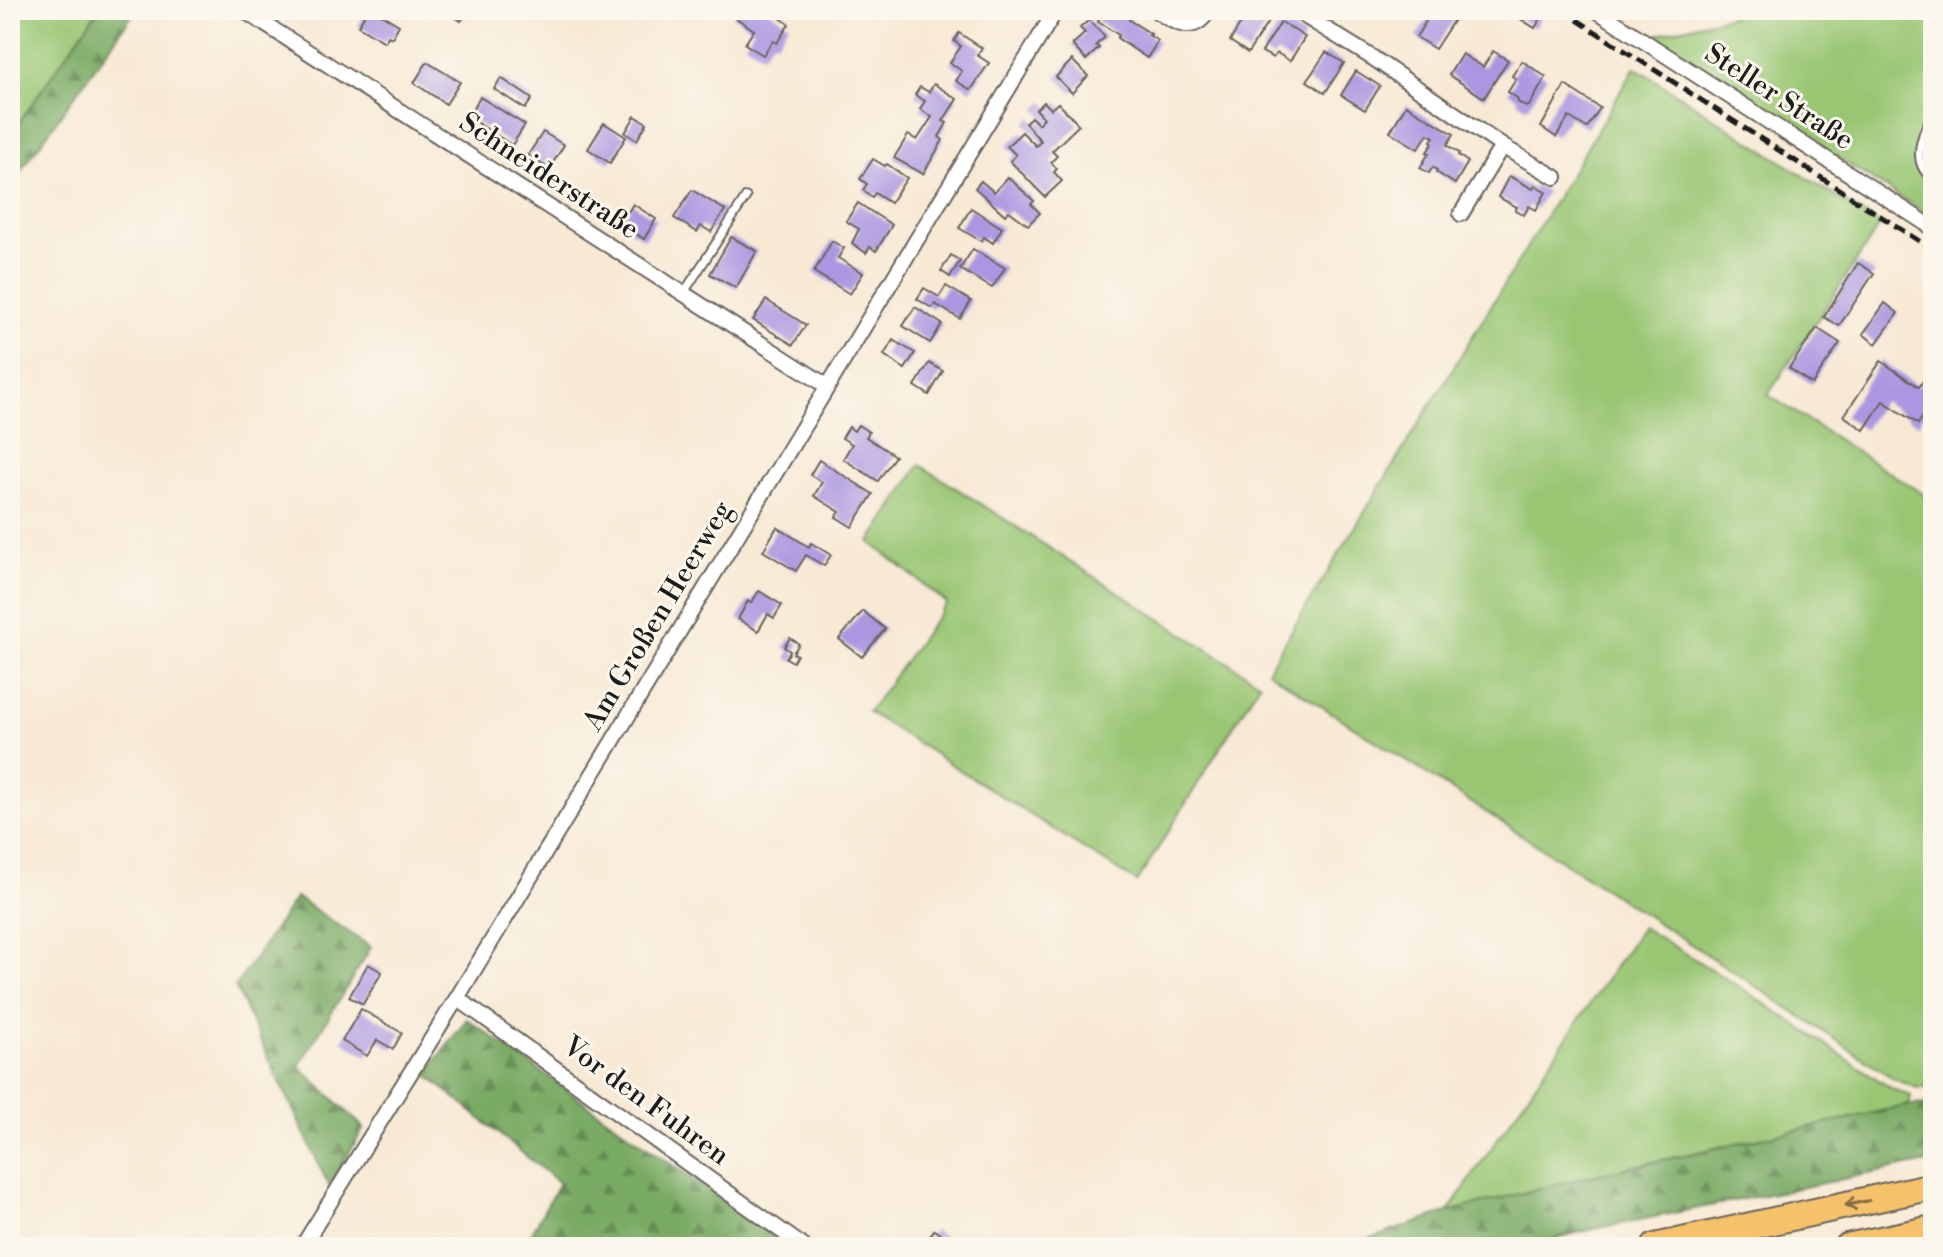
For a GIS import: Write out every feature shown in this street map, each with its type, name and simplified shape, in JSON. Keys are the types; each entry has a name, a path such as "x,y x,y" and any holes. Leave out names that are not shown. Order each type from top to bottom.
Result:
{"highway":[{"path":"1655,1247 1933,1186"},
{"path":"1847,1247 1933,1229"}],"street":[{"name":"Schneiderstraße","path":"243,10 827,386"},
{"name":"Am Großen Heerweg","path":"302,1247 457,998 1056,10"},
{"path":"1155,10 1178,25 1203,21 1209,10"},
{"path":"1295,10 1373,58 1502,146 1555,177"},
{"name":"Steller Straße","path":"1596,10 1933,228"},
{"path":"1461,214 1502,146"},
{"name":"Vor den Fuhren","path":"457,998 804,1247"}],"lane":[{"path":"1933,113 1919,150 1926,175 1933,179"},
{"path":"683,294 746,197"}],"green space":[{"path":"10,10 98,10 10,135"},
{"path":"98,10 136,10 10,186 10,135"},
{"path":"1755,10 1933,10 1933,218 1647,37"},
{"path":"1635,67 1880,225 1768,395 1928,497 1933,490 1933,1088 1918,1088 1896,1080 1267,671"},
{"path":"920,465 1260,683 1137,882 868,712 947,603 870,542"},
{"path":"296,897 371,947 299,1066 364,1128 329,1186 235,987"},
{"path":"1642,927 1743,989 1892,1089 1911,1096 1909,1105 1582,1178 1448,1212"},
{"path":"467,1019 788,1247 524,1247 559,1183 426,1074"},
{"path":"1933,1104 1933,1161 1580,1232 1524,1247 1345,1247 1448,1212 1582,1178 1909,1105"}],"building":[{"path":"367,10 374,10 399,25 392,38 388,36 385,42 358,26"},
{"path":"450,10 468,10 461,21 448,13"},
{"path":"737,10 768,10 789,24 777,43 773,41 763,55 745,44 754,30 733,16"},
{"path":"1094,10 1120,10 1151,34 1158,41 1147,58 1098,22 1091,14"},
{"path":"1249,10 1268,22 1248,53 1230,41"},
{"path":"1388,10 1417,10 1412,18 1400,11 1397,16"},
{"path":"1433,10 1448,10 1457,15 1435,49 1416,37"},
{"path":"1506,10 1546,10 1535,28"},
{"path":"1089,20 1105,37 1086,60 1072,45 1085,33 1080,28"},
{"path":"1281,22 1305,37 1290,61 1277,53 1273,58 1262,52"},
{"path":"959,33 982,48 977,55 989,63 971,90 956,81 962,71 950,63 961,46 954,41"},
{"path":"1493,51 1508,60 1484,98 1449,75 1462,54 1483,67"},
{"path":"1326,52 1344,63 1325,93 1307,81"},
{"path":"1072,60 1088,76 1072,93 1056,77"},
{"path":"1522,61 1546,77 1526,107 1508,92 1516,79 1512,76"},
{"path":"427,62 460,82 446,104 414,83"},
{"path":"1356,71 1380,86 1365,110 1341,95"},
{"path":"501,78 532,99 525,109 494,89"},
{"path":"934,84 957,99 943,121 947,123 939,137 943,140 923,174 894,158 908,135 917,140 932,117 920,109 925,101 915,95 920,87 929,92"},
{"path":"1565,85 1600,108 1587,128 1569,117 1556,137 1541,127"},
{"path":"480,97 525,125 512,145 468,117"},
{"path":"1044,102 1051,109 1058,103 1079,125 1052,151 1057,156 1051,162 1057,169 1054,172 1062,181 1045,197 1010,161 1016,155 1007,146 1022,132 1036,146 1041,141 1025,123 1031,117 1038,124 1044,118 1036,109"},
{"path":"1406,105 1454,134 1447,145 1468,162 1455,184 1433,167 1429,173 1420,168 1434,137 1428,134 1418,149 1390,132"},
{"path":"635,116 647,123 637,140 625,133"},
{"path":"604,123 626,137 610,163 588,149"},
{"path":"543,132 564,145 549,169 528,155"},
{"path":"873,159 885,166 887,164 907,178 890,203 875,193 872,197 863,190 867,184 860,179"},
{"path":"1509,176 1533,189 1535,185 1546,192 1536,210 1529,206 1524,215 1515,210 1517,207 1498,197"},
{"path":"1008,177 1034,201 1031,204 1040,213 1028,225 1009,211 1005,215 975,188 981,181 994,192"},
{"path":"692,190 725,210 711,232 701,226 697,232 674,218"},
{"path":"858,203 892,225 876,251 870,247 866,253 852,243 859,229 846,221"},
{"path":"633,204 656,219 644,239 621,224"},
{"path":"971,208 1002,228 993,243 984,237 981,241 959,228"},
{"path":"731,237 757,251 736,288 710,274"},
{"path":"832,241 844,248 838,258 863,273 850,294 814,272"},
{"path":"973,249 1005,268 992,288 960,269"},
{"path":"951,255 960,261 950,277 941,271"},
{"path":"1858,263 1874,273 1839,326 1824,317"},
{"path":"946,286 971,301 960,319 935,304 932,308 917,299 924,288 939,297"},
{"path":"766,300 806,325 793,345 753,320"},
{"path":"1885,303 1898,313 1876,344 1863,334"},
{"path":"915,307 942,324 930,343 903,326"},
{"path":"1817,328 1840,343 1812,384 1789,368"},
{"path":"893,340 915,353 905,369 884,355"},
{"path":"1881,361 1919,387 1933,366 1933,402 1918,424 1883,401 1864,430 1844,416"},
{"path":"929,363 943,371 929,395 915,386"},
{"path":"858,425 869,432 866,437 895,456 878,481 843,459 852,444 842,438 849,427 854,431"},
{"path":"819,460 873,494 852,527 836,517 840,512 814,496 822,482 810,475"},
{"path":"777,527 809,547 811,543 831,555 824,566 806,555 796,571 763,551"},
{"path":"759,591 782,605 774,618 768,614 758,631 738,619 748,601 751,603"},
{"path":"863,611 885,629 862,657 839,639"},
{"path":"790,638 799,644 793,653 797,655 793,662 786,658 790,651 784,647"},
{"path":"368,964 382,972 363,1004 349,997"},
{"path":"361,1009 402,1033 393,1049 377,1040 367,1056 342,1041"},
{"path":"934,1230 951,1241 947,1247 923,1247"}],"railway":[{"path":"1562,10 1933,250"}]}
